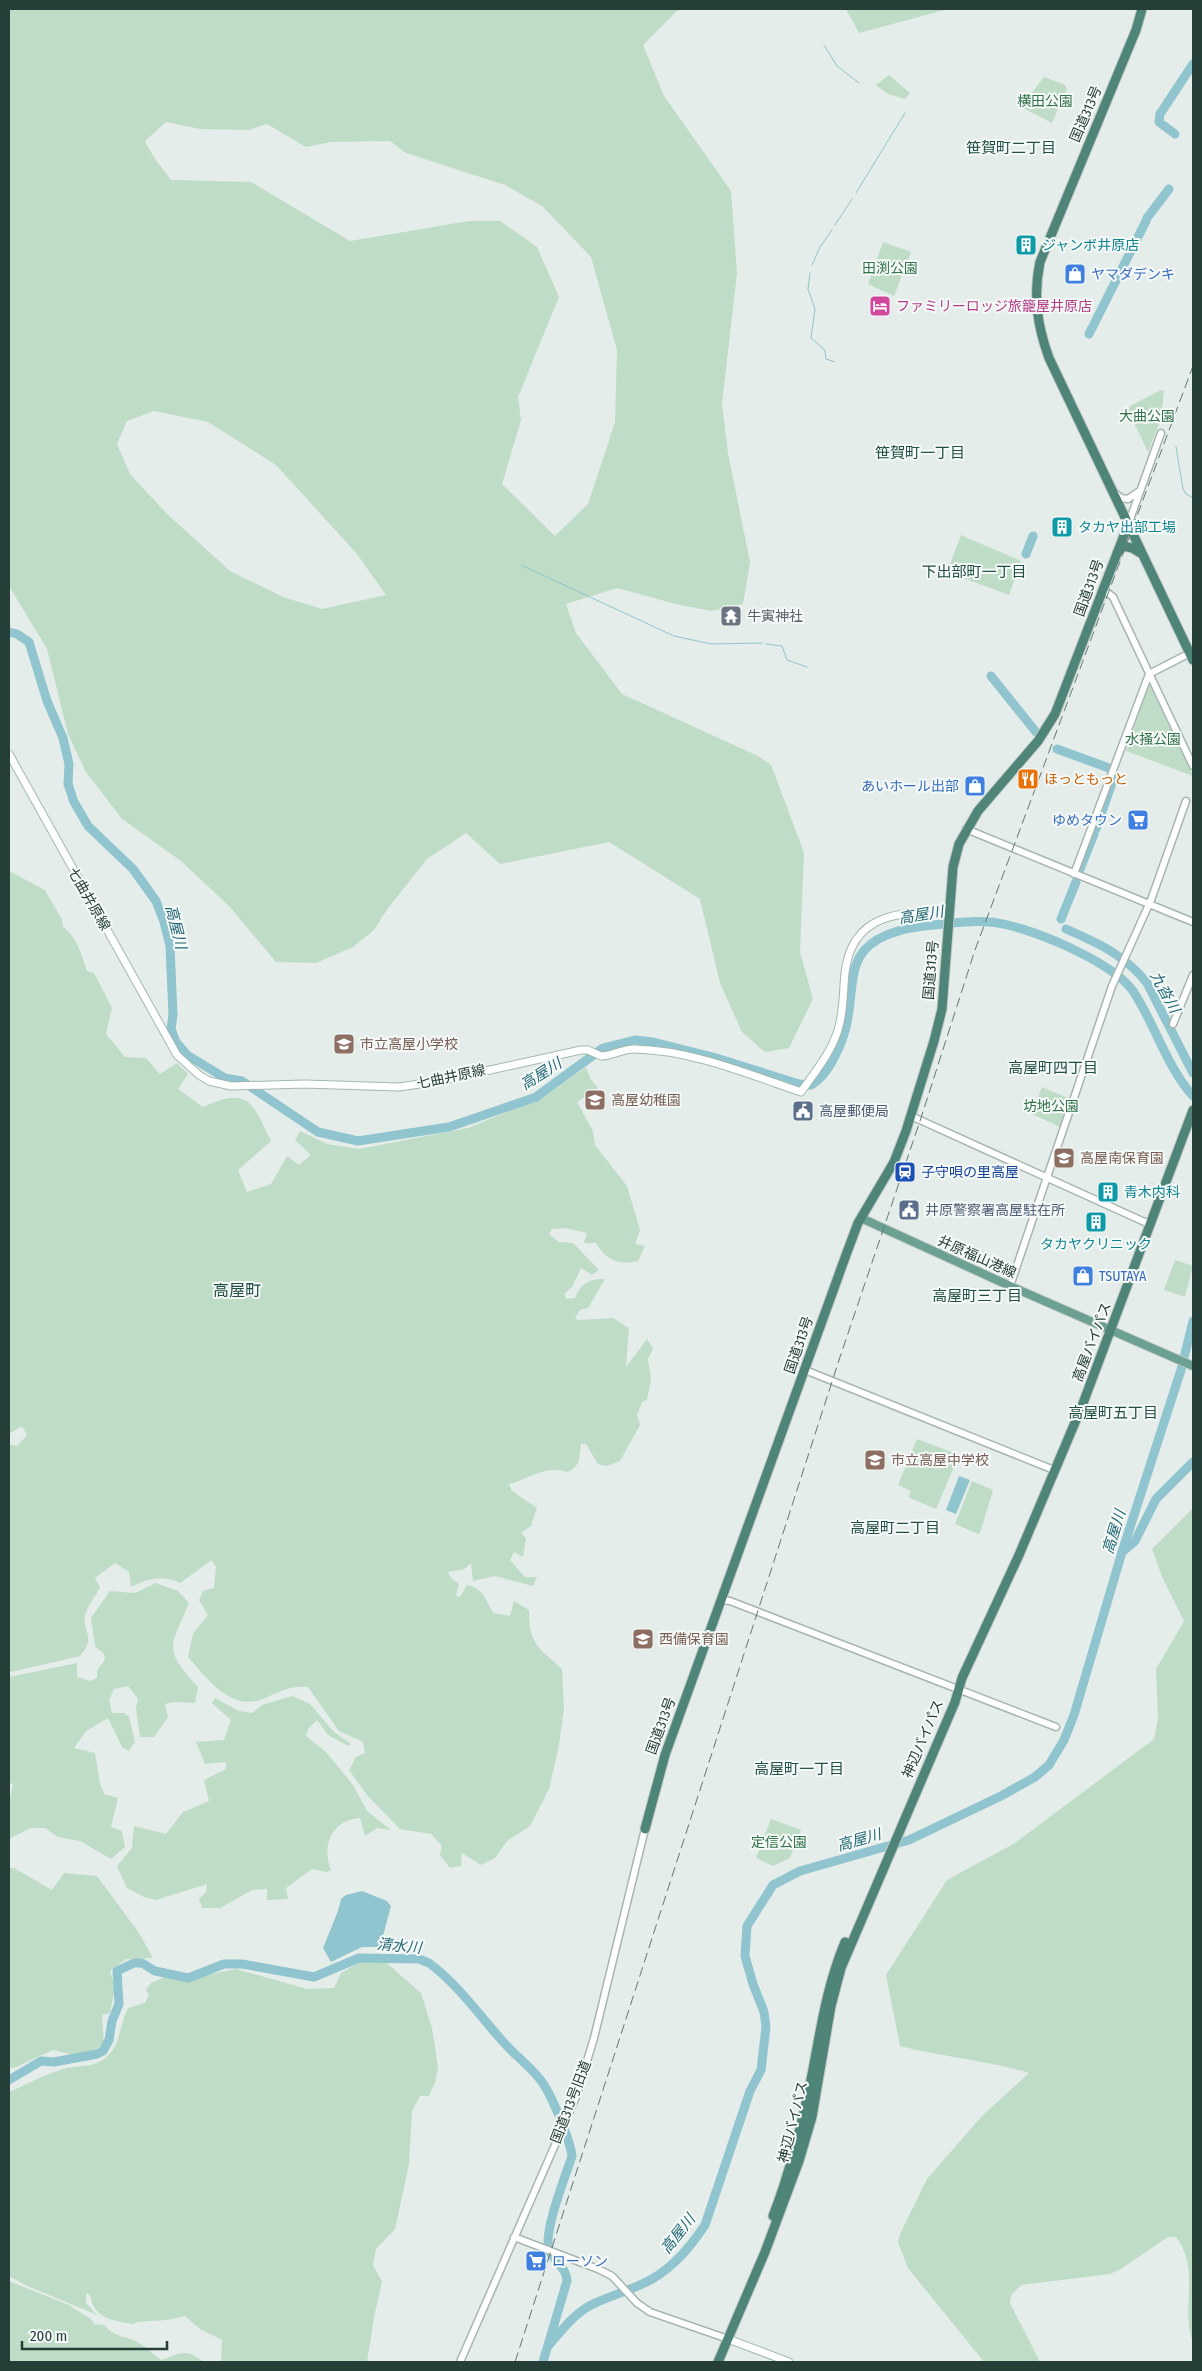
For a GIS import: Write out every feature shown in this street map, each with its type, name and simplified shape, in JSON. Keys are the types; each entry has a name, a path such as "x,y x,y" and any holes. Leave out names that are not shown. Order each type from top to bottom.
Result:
{"highway":[{"name":"国道313号","path":"645,1829 665,1756 861,1218 894,1162 911,1116 942,1009 954,860 966,829 990,796 1038,741 1055,714 1128,525 1046,350 1039,327 1036,290 1040,262 1138,25 1138,18 1142,9"},
{"name":"国道313号","path":"1138,25 1144,20 1148,9"},
{"path":"1128,525 1192,657"},
{"path":"1116,554 1123,546 1132,548 1142,554"},
{"name":"高屋バイパス","path":"958,1688 1019,1555 1082,1406 1192,1113"},
{"name":"神辺バイパス","path":"718,2362 728,2339 734,2331 792,2183 812,2117 836,1982 893,1839 955,1702 958,1688"}],"main road":[{"name":"七曲井原線","path":"9,754 177,1055 191,1070 209,1081 231,1086 416,1085 581,1050 605,1056 629,1049 663,1052 735,1070 801,1092 827,1055 838,1032 842,1017 846,962 858,936 873,923 889,916 906,913 949,913"},
{"name":"井原福山港線","path":"861,1218 1191,1365"},
{"path":"728,2339 789,2362"}],"street":[{"path":"1128,525 1160,433"},
{"path":"1112,491 1121,498 1128,499 1140,491"},
{"path":"1103,590 1113,597 1193,766"},
{"path":"1074,874 1149,674 1192,657"},
{"path":"1010,1286 1048,1179 1108,998 1149,904 1186,801"},
{"path":"966,829 1193,922"},
{"path":"1173,1024 1193,975"},
{"path":"911,1116 1149,1224"},
{"path":"805,1370 1054,1470"},
{"path":"721,1600 958,1688 1056,1727"},
{"name":"国道313号旧道","path":"460,2362 563,2126 588,2061 645,1829"},
{"path":"514,2237 612,2276 633,2298 650,2312 728,2339"}],"green space":[{"path":"9,9 679,9 643,45 664,96 731,191 737,273 722,404 728,453 750,562 743,604 711,611 676,604 617,588 566,604 576,633 622,694 758,756 771,765 804,853 800,952 813,999 789,1048 765,1052 742,1032 720,983 700,899 609,842 500,864 466,833 427,859 388,908 374,930 353,947 316,963 276,962 229,906 181,861 122,819 86,772 68,734 47,649 9,586","holes":["166,122 200,129 249,130 267,124 306,147 331,142 390,141 406,153 505,185 542,206 591,257 617,350 615,422 588,504 555,536 502,484 521,420 518,397 559,297 537,247 500,221 469,221 350,241 251,182 171,180 153,156 145,141","154,411 208,422 276,465 357,554 386,595 322,609 283,597 230,571 166,513 130,474 117,444 127,421"]},
{"path":"846,9 948,9 859,33"},
{"path":"889,75 910,93 905,99 888,94 876,85"},
{"name":"横田公園","path":"1044,77 1065,85 1067,89 1052,123 1021,107"},
{"name":"田渕公園","path":"883,242 911,252 894,296 868,284"},
{"name":"大曲公園","path":"1161,390 1164,391 1161,419 1148,452 1128,410 1130,406"},
{"path":"961,535 1021,561 1009,595 947,572"},
{"name":"水掻公園","path":"1149,684 1193,776 1126,751"},
{"path":"9,871 45,890 62,920 63,927 72,936 78,947 87,971 94,973 112,1008 106,1034 125,1057 146,1058 160,1074 177,1063 188,1074 178,1089 203,1107 230,1098 240,1098 247,1102 259,1116 271,1141 238,1170 247,1192 271,1184 287,1156 299,1165 311,1155 295,1140 300,1131 327,1144 359,1149 468,1128 544,1097 586,1067 590,1078 598,1088 577,1102 593,1131 595,1145 627,1186 640,1230 635,1244 645,1246 638,1261 625,1263 614,1260 604,1254 596,1243 584,1243 587,1233 565,1228 552,1229 549,1234 559,1242 573,1243 599,1270 592,1275 581,1268 572,1287 565,1293 566,1299 575,1298 587,1282 595,1279 605,1279 588,1308 580,1310 575,1318 578,1320 613,1318 629,1328 626,1367 647,1339 653,1349 648,1359 651,1379 647,1400 642,1402 637,1415 640,1425 620,1461 606,1466 598,1464 586,1444 581,1444 577,1464 572,1470 567,1472 560,1470 545,1471 509,1484 512,1491 537,1508 531,1526 521,1533 526,1538 523,1557 514,1552 510,1560 525,1577 537,1577 533,1586 495,1576 473,1581 471,1563 464,1569 448,1572 451,1578 459,1584 456,1596 460,1597 467,1585 480,1592 493,1613 510,1616 514,1601 529,1610 529,1621 536,1644 562,1669 564,1708 559,1745 549,1789 530,1826 507,1841 495,1858 481,1865 462,1853 461,1866 450,1868 440,1855 442,1846 431,1834 400,1829 367,1795 349,1770 356,1757 365,1753 363,1742 339,1731 308,1687 289,1688 260,1700 249,1702 228,1696 202,1674 188,1657 193,1634 208,1615 199,1600 203,1591 214,1588 216,1567 212,1560 180,1583 161,1578 131,1587 129,1572 115,1563 95,1578 100,1587 86,1612 85,1626 88,1634 88,1644 80,1656 11,1672 9,1670 9,1444 17,1446 27,1435 22,1426 9,1434"},
{"name":"坊地公園","path":"1042,1087 1070,1099 1060,1127 1032,1114"},
{"path":"1175,1260 1193,1266 1185,1297 1164,1290"},
{"path":"917,1439 959,1455 936,1509 908,1497 911,1491 898,1485"},
{"path":"972,1481 993,1490 980,1533 978,1534 955,1524"},
{"path":"1193,1508 1193,2342 1188,2316 1189,2276 1187,2262 1183,2249 1176,2237 1168,2237 1121,2269 1110,2274 1021,2285 1011,2295 1010,2303 1040,2362 984,2362 908,2268 898,2242 900,2234 927,2179 982,2116 1029,2073 900,2046 886,1975 947,1880 1015,1843 1154,1739 1158,1718 1156,1669 1184,1621 1163,1579 1152,1549"},
{"path":"156,1583 178,1591 189,1603 177,1630 173,1648 179,1664 198,1687 195,1703 175,1702 165,1704 168,1717 154,1737 140,1737 136,1708 138,1699 128,1686 114,1689 109,1700 112,1713 124,1713 129,1717 135,1742 129,1751 122,1747 108,1718 86,1731 74,1748 95,1753 100,1783 104,1794 118,1798 111,1827 122,1831 125,1847 111,1859 80,1841 58,1837 45,1828 30,1828 9,1839 9,1804 13,1784 9,1783 9,1677 77,1663 77,1677 90,1681 97,1678 97,1670 105,1660 104,1654 95,1646 91,1618 110,1591 135,1593"},
{"path":"292,1696 310,1704 333,1731 351,1744 348,1746 328,1735 317,1720 308,1729 306,1736 326,1752 353,1785 367,1811 391,1830 377,1828 365,1836 360,1818 342,1823 331,1835 328,1843 328,1861 331,1870 326,1872 312,1869 286,1888 288,1899 267,1900 267,1889 252,1890 220,1908 202,1908 199,1899 206,1892 207,1884 156,1900 144,1897 127,1888 117,1866 132,1848 134,1826 166,1834 183,1812 209,1801 204,1780 226,1769 226,1762 205,1764 196,1742 224,1740 231,1720 212,1703 215,1698 239,1711 252,1713 262,1705"},
{"name":"定信公園","path":"771,1819 801,1830 790,1858 773,1866 756,1858"},
{"path":"9,1868 14,1868 52,1890 64,1873 97,1876 139,1933 153,1958 126,1959 110,1971 115,1987 110,2013 102,2015 104,2044 83,2057 53,2050 14,2068 9,2068"},
{"path":"365,1959 382,1959 421,1993 432,2028 438,2068 435,2083 429,2096 420,2096 412,2111 409,2164 395,2229 376,2249 373,2265 382,2282 367,2362 221,2362 222,2340 200,2329 185,2316 167,2320 136,2322 134,2324 119,2322 100,2314 92,2303 90,2295 86,2293 86,2303 97,2315 25,2285 9,2276 9,2092 56,2071 91,2065 103,2060 114,2048 128,2008 145,2003 149,1994 146,1990 151,1983 172,1974 179,1980 236,1969 307,1989 334,1988 341,1973"},
{"path":"9,2281 69,2305 92,2320 94,2324 104,2325 114,2333 137,2342 161,2360 187,2353 204,2362 9,2362"}],"water":[{"path":"959,1476 970,1480 956,1514 946,1510"},
{"path":"362,1891 387,1901 391,1906 380,1947 362,1947 331,1962 323,1948 341,1899 346,1895"}],"waterway":[{"path":"824,45 837,66 859,83"},
{"name":"九沓川","path":"1175,134 1159,122 1160,114 1193,64"},
{"path":"856,193 905,113"},
{"name":"九沓川","path":"1147,218 1169,189"},
{"path":"835,225 852,199"},
{"name":"九沓川","path":"1089,334 1146,221"},
{"path":"812,265 820,247 832,230"},
{"path":"810,273 808,289 815,309 811,338 825,350 826,359 835,362"},
{"path":"1176,447 1183,489 1186,494 1193,498"},
{"name":"九沓川","path":"1026,554 1033,536"},
{"path":"521,565 674,636 711,644 762,643"},
{"name":"高屋川","path":"9,632 17,634 29,642 47,701 63,738 69,764 68,784 74,802 88,826 133,869 156,901 170,946 173,1015 171,1029 176,1042 187,1055 225,1078 242,1081 318,1132 358,1141 449,1127 536,1097 603,1048 635,1040 653,1042 713,1057 799,1084 811,1085 818,1080 830,1065 840,1045 849,1011 853,977 860,955 875,941 904,929 973,922 1004,924 1023,929 1066,946 1107,968 1133,991 1175,1072 1193,1096"},
{"path":"766,644 782,646 787,660 807,667"},
{"name":"九沓川","path":"991,676 1036,732"},
{"name":"九沓川","path":"1057,749 1109,768"},
{"name":"九沓川","path":"1096,829 1113,780"},
{"name":"九沓川","path":"1080,869 1094,834"},
{"name":"九沓川","path":"1061,919 1076,882"},
{"name":"九沓川","path":"1066,929 1089,939 1120,957 1139,973 1147,983 1193,1073"},
{"name":"高屋川","path":"549,2345 579,2313 591,2305 645,2283 668,2268 688,2248 705,2225 750,2091 761,2070 766,2027 764,2012 745,1956 747,1926 773,1885 800,1871 909,1840 1001,1796 1035,1777 1049,1765 1064,1740 1074,1715 1122,1552 1181,1370 1193,1321"},
{"path":"1122,1552 1135,1541 1156,1499 1193,1462"},
{"name":"清水川","path":"9,2080 41,2061 54,2062 97,2054 103,2051 109,2040 112,2021 119,2004 117,1971 134,1963 142,1963 155,1971 188,1978 224,1964 242,1964 314,1977 359,1958 419,1959 429,1963 451,1982 507,2046 532,2069 548,2091 571,2149 572,2156 552,2217 548,2241 551,2254 565,2272 567,2281 543,2362"}],"railway":[{"path":"515,2362 840,1357 920,1121 975,950 1193,366"}],"place":[{"name":"ジャンボ井原店","path":"1026,245"},
{"name":"ヤマダデンキ","path":"1075,274"},
{"name":"ファミリーロッジ旅籠屋井原店","path":"880,306"},
{"name":"タカヤ出部工場","path":"1062,527"},
{"name":"牛寅神社","path":"731,616"},
{"name":"ほっともっと","path":"1028,779"},
{"name":"あいホール出部","path":"975,786"},
{"name":"ゆめタウン","path":"1138,820"},
{"name":"市立高屋小学校","path":"344,1044"},
{"name":"高屋幼稚園","path":"595,1100"},
{"name":"高屋郵便局","path":"803,1111"},
{"name":"高屋南保育園","path":"1064,1158"},
{"name":"子守唄の里高屋","path":"905,1172"},
{"name":"青木内科","path":"1108,1192"},
{"name":"井原警察署高屋駐在所","path":"909,1210"},
{"name":"タカヤクリニック","path":"1096,1222"},
{"name":"TSUTAYA","path":"1083,1276"},
{"name":"市立高屋中学校","path":"875,1460"},
{"name":"西備保育園","path":"643,1639"},
{"name":"ローソン","path":"536,2261"}],"district":[{"name":"笹賀町二丁目","path":"1011,148"},
{"name":"笹賀町一丁目","path":"920,453"},
{"name":"下出部町一丁目","path":"974,572"},
{"name":"高屋町四丁目","path":"1053,1068"},
{"name":"高屋町","path":"237,1290"},
{"name":"高屋町三丁目","path":"977,1296"},
{"name":"高屋町五丁目","path":"1113,1413"},
{"name":"高屋町二丁目","path":"895,1528"},
{"name":"高屋町一丁目","path":"799,1769"}]}
